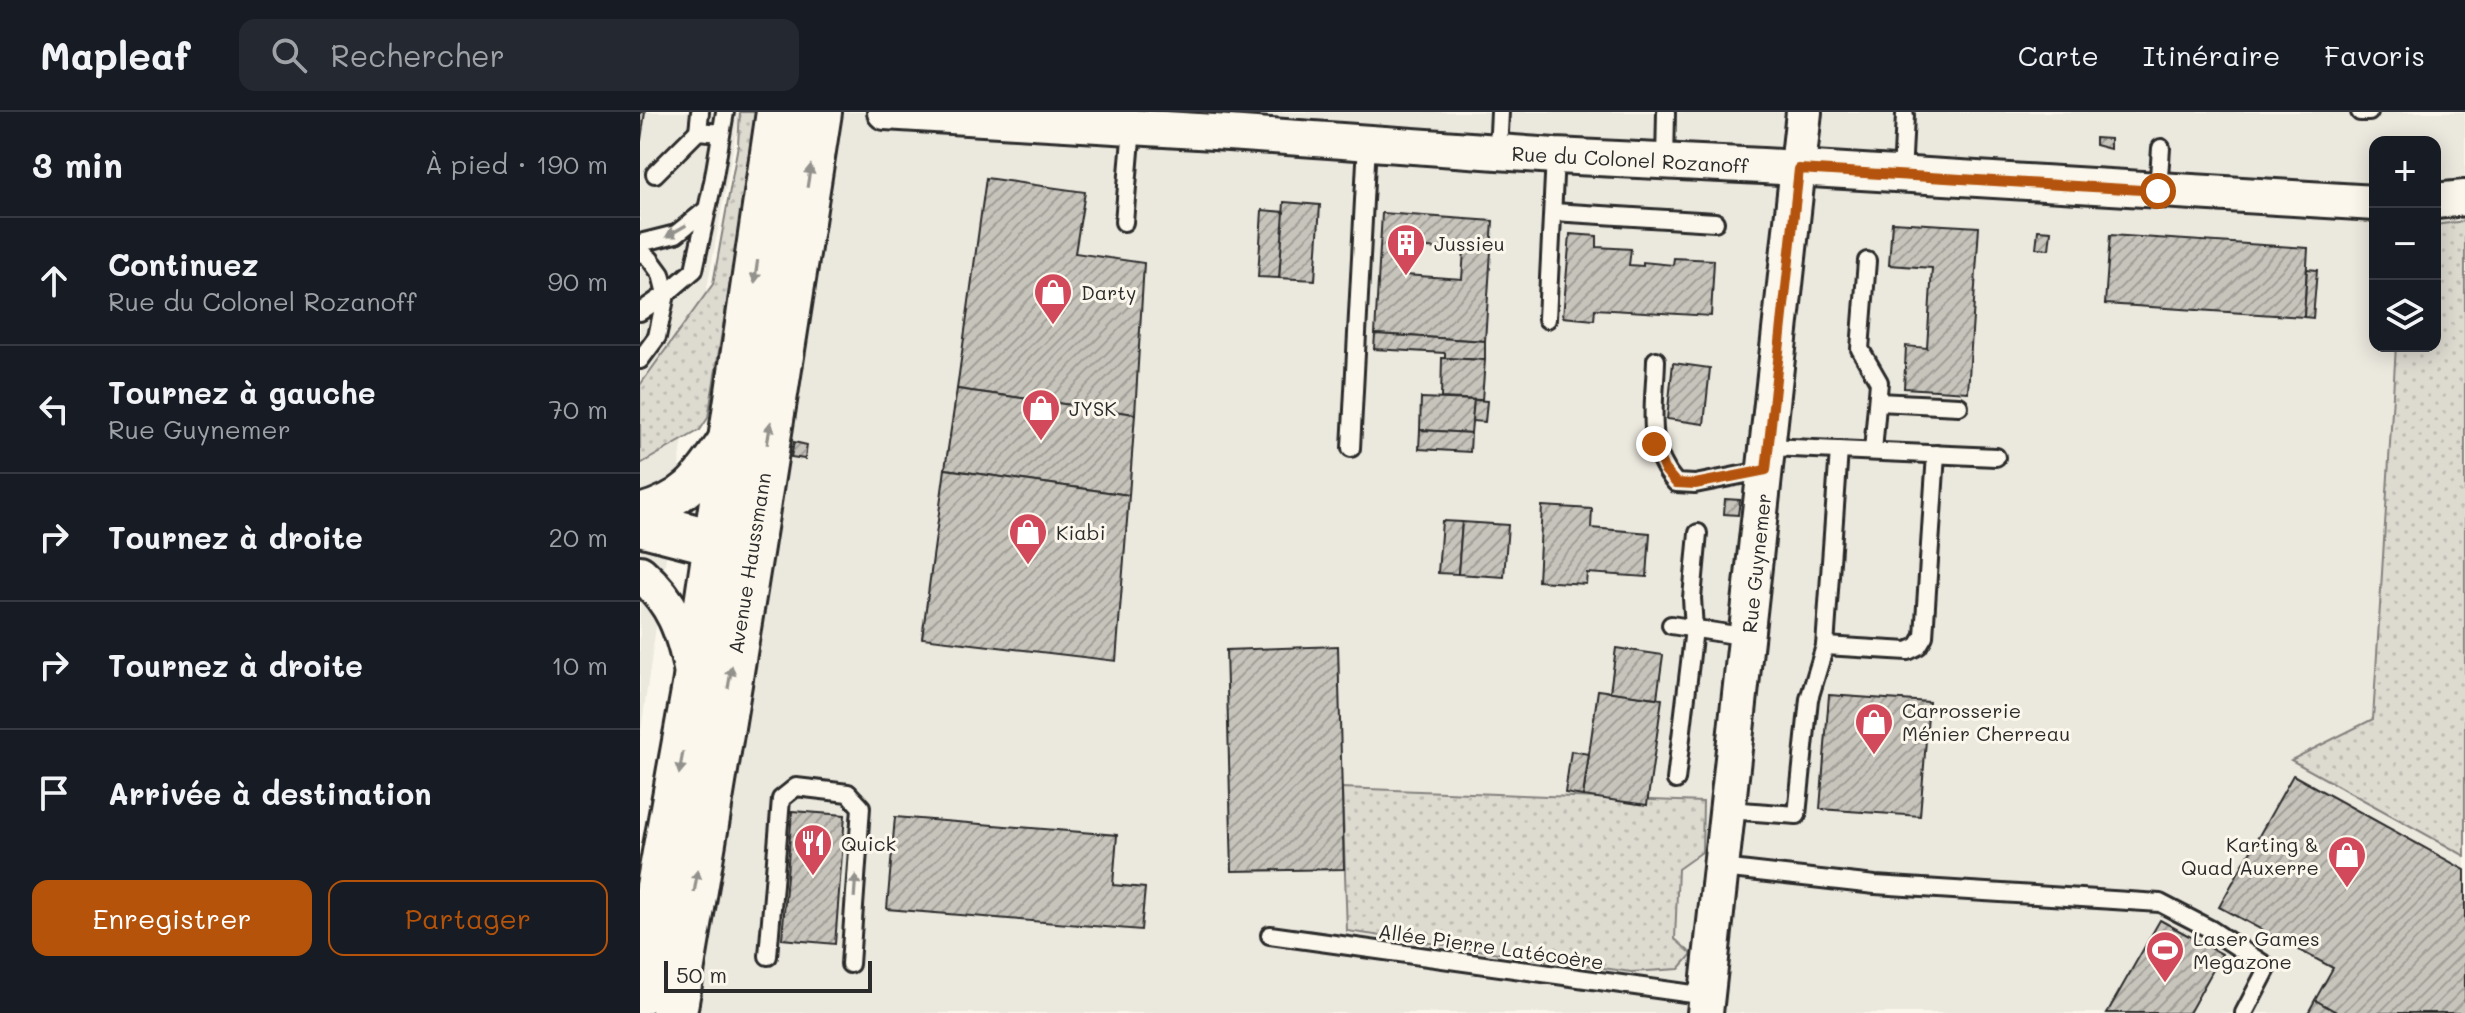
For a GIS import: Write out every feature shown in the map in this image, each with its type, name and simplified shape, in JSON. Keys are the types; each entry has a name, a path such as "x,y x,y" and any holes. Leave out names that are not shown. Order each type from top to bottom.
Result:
{"street":[{"name":"Avenue Haussmann","path":"674,1013 691,948 726,549 732,430 779,112"},
{"name":"Avenue Haussmann","path":"640,992 695,686 819,112"},
{"name":"Rue du Colonel Rozanoff","path":"885,112 1056,117 1132,127 1214,122 1367,143 2369,203"},
{"name":"Rue Guynemer","path":"1706,1004 1804,112"},
{"path":"2441,200 2465,198"},
{"path":"640,512 660,506 696,484 732,430"},
{"path":"640,523 726,549"},
{"path":"640,556 726,549"},
{"path":"640,573 672,609 683,635 695,686"}],"lane":[{"path":"655,174 698,131 700,112"},
{"path":"640,312 694,270 725,112"},
{"path":"1498,152 1500,112"},
{"path":"1665,162 1666,112"},
{"path":"2360,112 2369,112"},
{"path":"1902,176 1905,115"},
{"path":"1124,222 1132,127"},
{"path":"698,131 721,133"},
{"path":"1351,448 1367,143"},
{"path":"2158,191 2161,148"},
{"path":"1547,319 1555,156"},
{"path":"640,243 676,234 706,210"},
{"path":"1553,212 1715,222"},
{"path":"640,251 661,274 666,294 657,337 640,360"},
{"path":"1867,261 1860,349 1879,382 1873,451"},
{"path":"640,297 666,294"},
{"path":"1656,360 1654,444 1664,469 1676,483 1695,484 1768,458 1839,450 1996,457"},
{"path":"1878,402 1959,406"},
{"path":"1728,810 1797,815 1809,699 1825,646 1839,450"},
{"path":"1825,646 1908,651 1918,646 1924,636 1936,454"},
{"path":"1676,780 1694,629 1692,598 1698,533"},
{"path":"1671,625 1748,637"},
{"path":"768,956 781,799 796,787 848,793 861,807 850,964"},
{"path":"1722,868 1875,885 2160,903 2210,929 2268,967 2244,1013"},
{"name":"Allée Pierre Latécoère","path":"1270,935 1706,1004"}],"shaded area":[{"path":"640,112 740,112 697,341 640,738"},
{"path":"740,112 758,112 708,418 700,430 640,464 640,385 713,284 738,145"},
{"path":"836,112 2465,112 2465,217 2441,226 2441,136 2369,136 2369,352 2405,352 2373,720 2292,760 2465,856 2465,1013 697,1013"},
{"path":"2465,221 2465,856 2291,760 2373,719 2396,352 2441,352 2441,224"},
{"path":"1342,788 1703,802 1702,852 1678,869 1675,939 1692,954 1679,969 1631,972 1347,931"}],"building":[{"path":"640,112 645,112 641,140 640,140"},
{"path":"2095,138 2110,139 2110,149 2095,145"},
{"name":"Darty","path":"986,178 1085,192 1075,253 1144,263 1135,414 957,389"},
{"path":"1284,202 1320,205 1315,280 1279,278"},
{"path":"1262,210 1284,212 1279,278 1258,277"},
{"name":"Jussieu","path":"1382,213 1493,221 1485,341 1375,334","holes":["1407,247 1464,250 1462,279 1405,275"]},
{"path":"1892,222 1979,227 1968,392 1904,388 1906,346 1927,348 1932,268 1889,265"},
{"path":"2038,230 2051,231 2049,249 2036,248"},
{"path":"1570,234 1597,236 1597,247 1631,249 1629,265 1643,266 1643,262 1673,265 1674,258 1714,260 1711,316 1595,309 1594,320 1563,317"},
{"path":"2110,235 2308,248 2304,317 2105,304"},
{"path":"2307,269 2317,270 2313,318 2304,317"},
{"path":"1375,334 1485,341 1485,360 1445,358 1445,353 1374,349"},
{"path":"1442,358 1485,360 1482,400 1441,398"},
{"path":"1673,363 1710,368 1704,424 1667,419"},
{"name":"JYSK","path":"957,389 1135,414 1129,495 945,469"},
{"path":"1421,398 1474,400 1471,433 1420,430"},
{"path":"1474,400 1487,401 1485,422 1472,421"},
{"path":"1420,430 1471,433 1470,452 1419,449"},
{"path":"794,442 807,445 805,459 791,457"},
{"name":"Kiabi","path":"945,469 1129,495 1116,661 922,638"},
{"path":"1725,499 1740,500 1738,515 1724,514"},
{"path":"1542,506 1592,509 1591,528 1650,533 1647,577 1587,573 1586,584 1538,581"},
{"path":"1442,521 1462,522 1458,574 1438,573"},
{"path":"1462,522 1508,525 1504,577 1458,574"},
{"path":"1338,646 1344,869 1232,871 1226,650"},
{"path":"1616,648 1663,655 1657,698 1610,692"},
{"path":"1598,690 1662,699 1647,805 1583,796"},
{"name":"Carrosserie Ménier Cherreau","path":"1829,695 1929,702 1920,816 1820,809"},
{"path":"1571,751 1589,754 1583,796 1565,793"},
{"name":"Karting & Quad Auxerre","path":"2293,775 2465,870 2465,1013 2338,1013 2315,1000 2333,968 2219,907"},
{"name":"Quick","path":"792,811 845,815 835,944 782,939"},
{"path":"895,817 1117,835 1113,885 1145,888 1141,930 887,909"},
{"name":"Laser Games Megazone","path":"2160,920 2222,954 2189,1013 2107,1013"},
{"path":"2315,1000 2338,1013 2308,1013"}],"place":[{"name":"Jussieu","path":"1406,277"},
{"name":"Darty","path":"1053,326"},
{"name":"JYSK","path":"1041,442"},
{"name":"Kiabi","path":"1028,566"},
{"name":"Carrosserie Ménier Cherreau","path":"1874,756"},
{"name":"Quick","path":"813,877"},
{"name":"Karting & Quad Auxerre","path":"2347,889"},
{"name":"Laser Games Megazone","path":"2165,984"}],"route":[{"path":"1654,444 1664,469 1676,483 1695,484 1766,470 1799,169 2158,191"}]}
